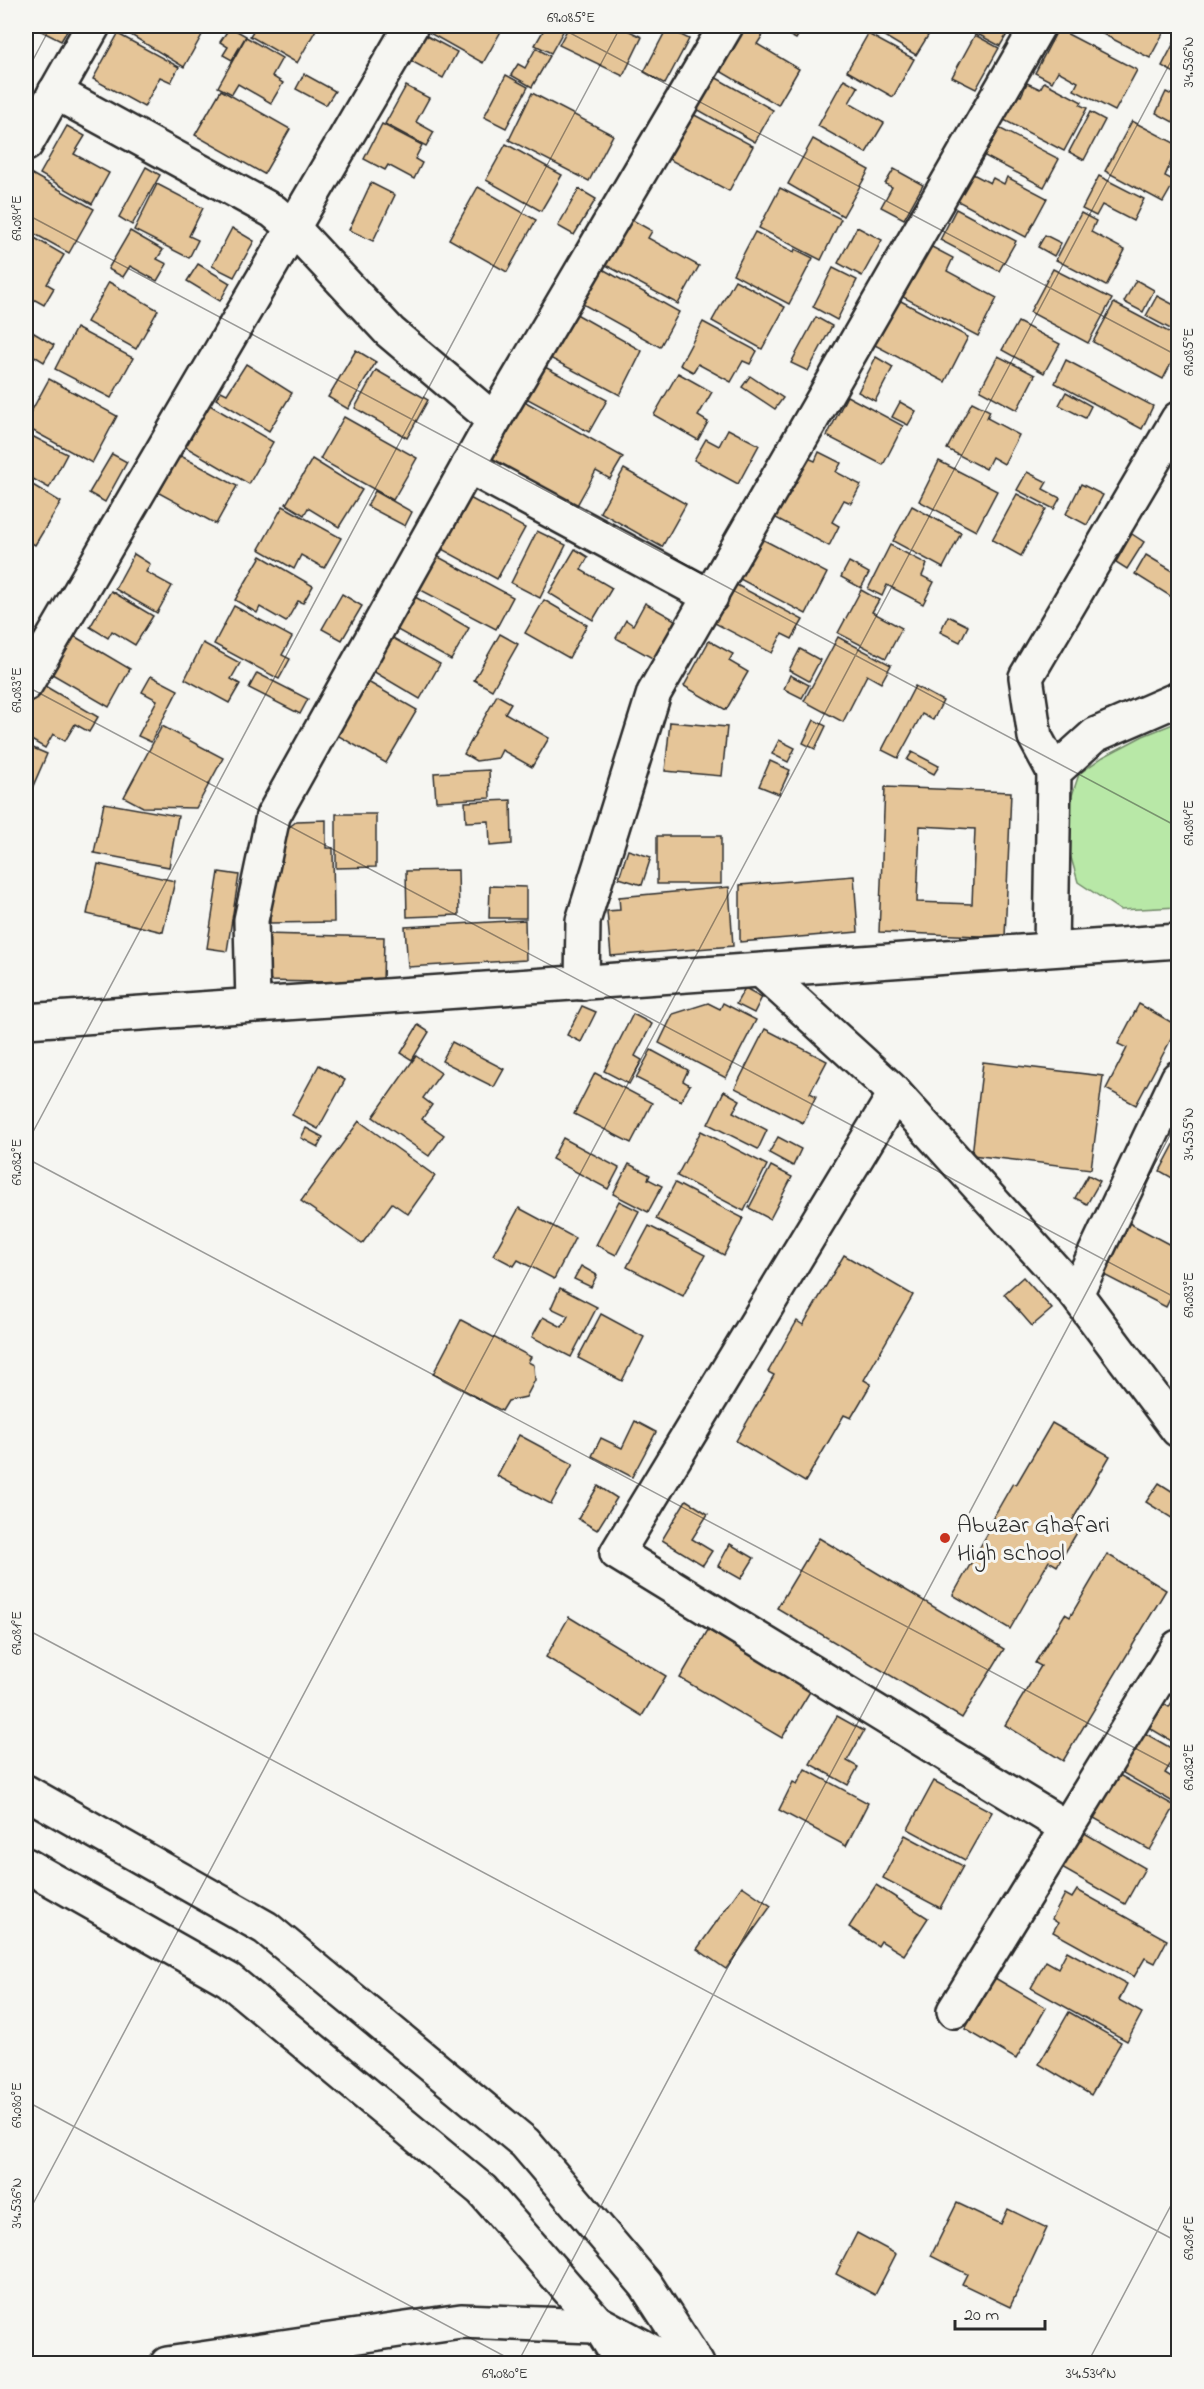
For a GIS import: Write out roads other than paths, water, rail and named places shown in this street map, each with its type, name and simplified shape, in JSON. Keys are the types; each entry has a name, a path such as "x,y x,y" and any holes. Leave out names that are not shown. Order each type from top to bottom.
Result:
{"street":[{"path":"26,144 93,26"},
{"path":"26,684 411,26"},
{"path":"253,1004 251,920 273,816 494,420 726,26"},
{"path":"582,983 583,921 654,693 1038,26"},
{"path":"55,92 273,211 294,229 390,332 494,420"},
{"path":"1051,948 1054,772 1035,737 1026,677 1179,419"},
{"path":"468,466 711,597"},
{"path":"1054,772 1095,735 1179,699"},
{"path":"26,1021 762,971 1051,948 1179,941"},
{"path":"762,971 895,1094 1076,1294 1179,1430"},
{"path":"1076,1294 1179,1078"},
{"path":"895,1094 617,1553 1067,1828"},
{"path":"954,2011 1179,1647"},
{"path":"26,1792 266,1928 525,2143 646,2285 698,2364"},
{"path":"26,1865 229,1980 482,2190 597,2322 623,2364"},
{"path":"167,2364 461,2321 593,2326 597,2322"},
{"path":"597,2322 675,2364"}],"place":[{"name":"Abuzar Ghafari High school","path":"945,1538"}]}
